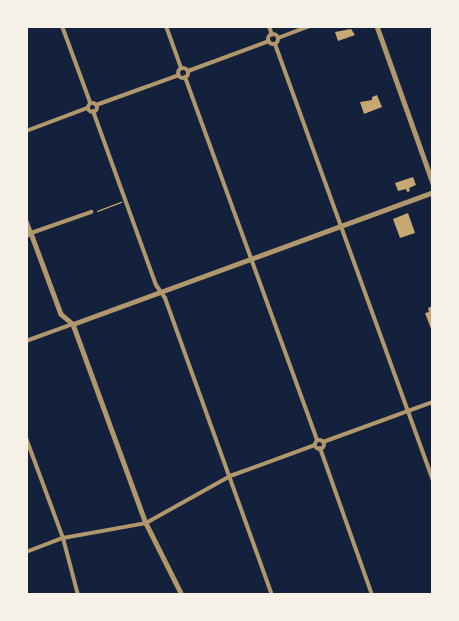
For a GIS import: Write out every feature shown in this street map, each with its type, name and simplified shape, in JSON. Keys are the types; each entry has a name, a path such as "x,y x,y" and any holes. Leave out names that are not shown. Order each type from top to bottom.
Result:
{"street":[{"path":"62,26 90,102 96,105"},
{"path":"166,26 182,68 188,71"},
{"path":"268,26 272,34 278,38"},
{"path":"275,44 278,38 310,26"},
{"path":"377,26 433,183"},
{"path":"272,34 269,41 188,71 185,78 317,440"},
{"path":"269,41 275,44 433,481"},
{"path":"179,75 182,68"},
{"path":"93,111 96,105 179,75 185,78"},
{"path":"26,131 87,108 90,102"},
{"path":"87,108 93,111 156,285 161,292 230,476 272,595"},
{"path":"26,341 433,192"},
{"path":"29,234 92,212"},
{"path":"26,220 29,234 61,314 73,324 146,523 182,595"},
{"path":"317,440 323,442 433,402"},
{"path":"26,438 63,538 78,595"},
{"path":"26,552 63,538 146,523 230,476 314,445 317,440"},
{"path":"320,448 323,442"},
{"path":"314,445 320,448 372,595"}],"path":[{"path":"92,212 122,202"}],"building":[{"path":"351,29 355,35 338,41 335,32"},
{"path":"377,95 382,107 364,114 360,102 372,100 372,97"},
{"path":"413,177 416,185 409,188 410,191 407,192 406,189 398,191 395,183"},
{"path":"408,213 415,233 400,238 393,219"},
{"path":"433,306 433,334 425,313 429,312 428,308"}]}
